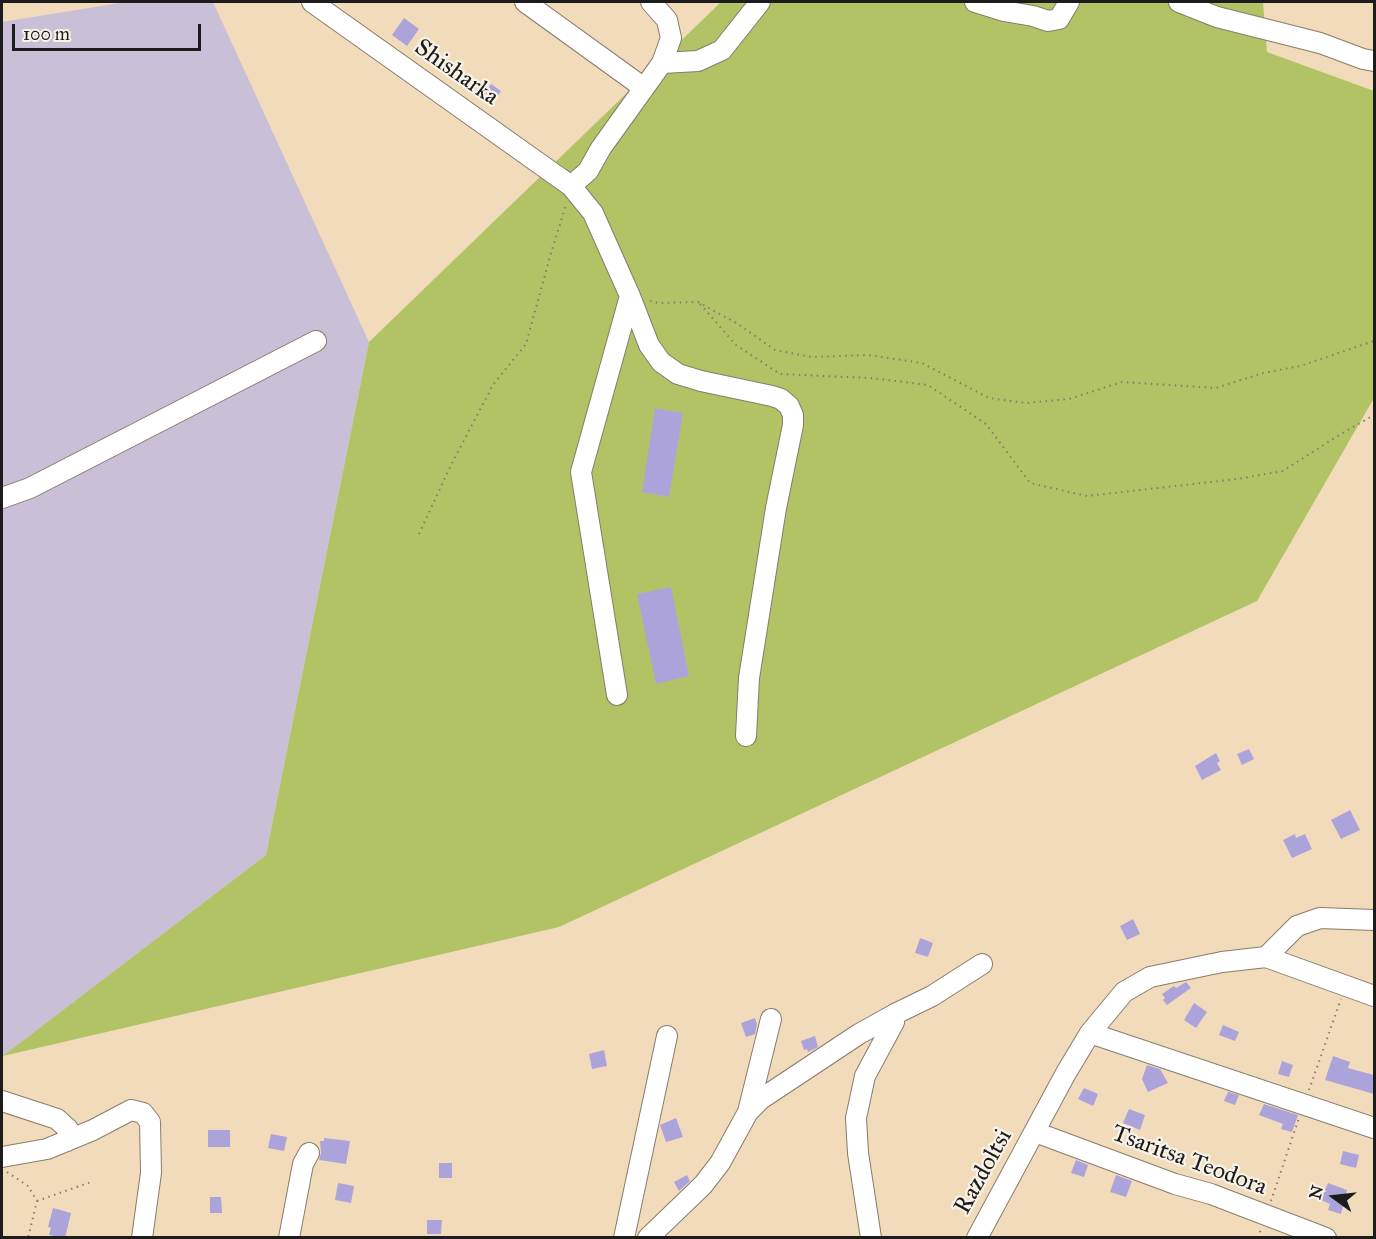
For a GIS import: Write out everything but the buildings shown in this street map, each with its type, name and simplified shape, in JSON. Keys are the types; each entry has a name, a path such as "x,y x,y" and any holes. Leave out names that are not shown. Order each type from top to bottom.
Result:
{"street":[{"name":"Shisharka","path":"312,2 571,186 593,213 649,345 662,362 678,374 781,399 789,406 793,415 793,425 776,508 749,678 746,736"},
{"path":"525,2 644,88"},
{"path":"571,186 588,171 662,63 671,38 667,20 651,2"},
{"path":"662,63 698,61 722,50 759,2"},
{"path":"975,2 1048,21 1059,19 1069,2"},
{"path":"1179,2 1217,17 1320,43 1374,61"},
{"path":"617,695 581,472 630,296"},
{"path":"2,498 30,488 316,341"},
{"path":"1374,920 1320,918 1297,926 1266,957 1374,996"},
{"name":"Razdoltsi","path":"977,1238 1066,1073 1090,1033 1124,992 1150,977 1222,962 1266,957"},
{"path":"748,1112 761,1099 859,1034 932,996 982,964"},
{"path":"871,1238 858,1153 856,1118 865,1076 894,1022 895,1014"},
{"path":"648,1238 703,1185 720,1163 748,1112 771,1019"},
{"path":"1090,1033 1374,1128"},
{"path":"624,1238 667,1036"},
{"path":"2,1101 57,1119 68,1129 67,1141"},
{"path":"2,1157 46,1149 93,1131 131,1110 143,1113 150,1122 151,1173 142,1238"},
{"name":"Tsaritsa Teodora","path":"1035,1132 1326,1238"},
{"path":"289,1238 303,1164 309,1153"}],"path":[{"path":"419,534 451,465 493,385 526,344 571,186"},
{"path":"630,296 658,303 698,302 738,324 775,350 812,357 868,355 922,363 989,398 1026,403 1069,399 1122,382 1216,388 1263,373 1300,366 1374,341"},
{"path":"698,302 736,345 780,374 871,378 928,385 986,424 1030,483 1087,496 1237,479 1283,471 1336,436 1374,415"},
{"path":"1258,1238 1346,985"},
{"path":"2,1169 28,1186 37,1201 28,1238"},
{"path":"37,1201 92,1182"}],"shaded area":[{"path":"126,2 213,2 369,342 266,855 2,1057 2,22"}],"green space":[{"path":"721,2 1263,2 1267,52 1374,91 1374,398 1257,601 559,927 3,1056 266,855 369,342"}]}
